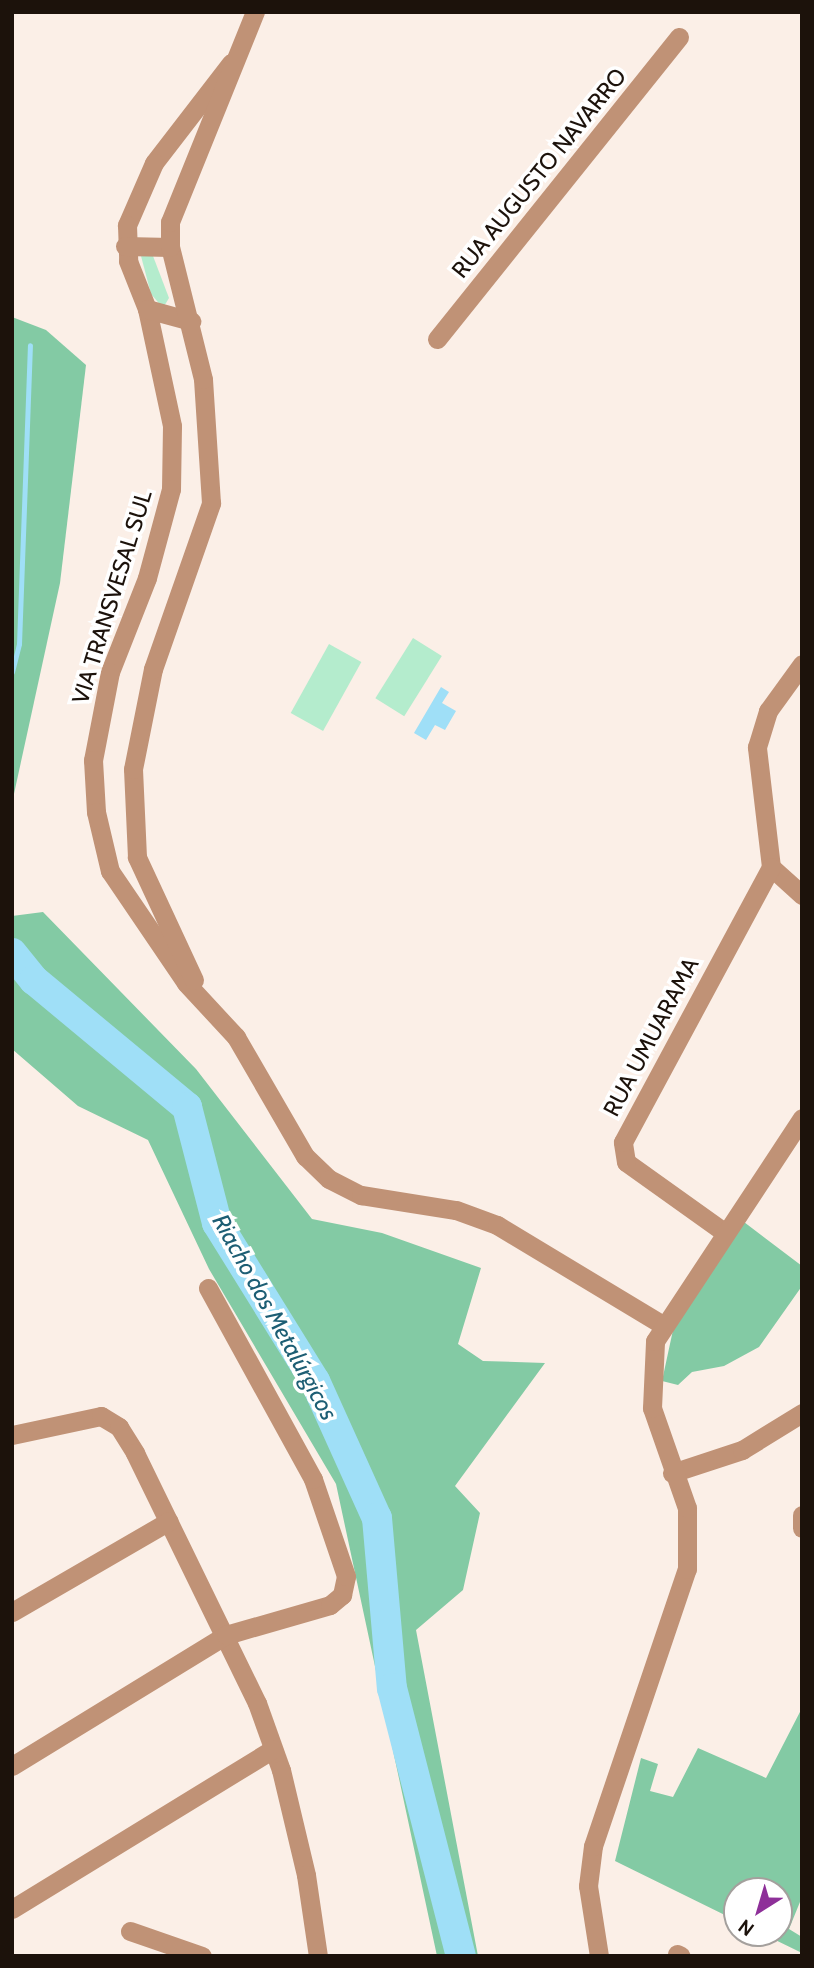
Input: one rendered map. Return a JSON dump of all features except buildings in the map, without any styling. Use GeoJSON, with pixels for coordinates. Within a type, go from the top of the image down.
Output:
{"type":"FeatureCollection","features":[{"type":"Feature","properties":{"kind":"street","name":"VIA TRANSVESAL SUL"},"geometry":{"type":"LineString","coordinates":[[198,995],[138,857],[133,820],[133,769],[146,690],[211,503],[209,428],[191,321],[170,247],[174,203],[231,63],[255,12]]}},
{"type":"Feature","properties":{"kind":"street","name":"RUA AUGUSTO NAVARRO"},"geometry":{"type":"LineString","coordinates":[[437,339],[679,37]]}},
{"type":"Feature","properties":{"kind":"street","name":"VIA TRANSVESAL SUL"},"geometry":{"type":"LineString","coordinates":[[231,63],[139,186],[125,246],[147,309],[172,426],[171,489],[151,567],[108,683],[93,760],[96,812],[110,871],[123,896],[198,995],[236,1037],[304,1156],[329,1179],[361,1195],[456,1210],[496,1224],[661,1324]]}},
{"type":"Feature","properties":{"kind":"street"},"geometry":{"type":"LineString","coordinates":[[125,246],[170,247]]}},
{"type":"Feature","properties":{"kind":"street"},"geometry":{"type":"LineString","coordinates":[[147,309],[191,321]]}},
{"type":"Feature","properties":{"kind":"street"},"geometry":{"type":"LineString","coordinates":[[802,664],[768,710],[757,747],[771,867],[802,895]]}},
{"type":"Feature","properties":{"kind":"street"},"geometry":{"type":"LineString","coordinates":[[96,812],[133,820]]}},
{"type":"Feature","properties":{"kind":"street","name":"RUA UMUARAMA"},"geometry":{"type":"LineString","coordinates":[[724,1232],[625,1162],[623,1142],[771,867]]}},
{"type":"Feature","properties":{"kind":"street"},"geometry":{"type":"LineString","coordinates":[[599,1956],[587,1885],[593,1846],[633,1716],[685,1583],[687,1507],[672,1473],[652,1408],[653,1363],[661,1324],[802,1118]]}},
{"type":"Feature","properties":{"kind":"street"},"geometry":{"type":"LineString","coordinates":[[12,1766],[226,1635],[330,1605],[342,1595],[345,1576],[313,1479],[208,1288]]}},
{"type":"Feature","properties":{"kind":"street"},"geometry":{"type":"LineString","coordinates":[[672,1473],[742,1450],[802,1413]]}},
{"type":"Feature","properties":{"kind":"street"},"geometry":{"type":"LineString","coordinates":[[12,1436],[101,1416],[119,1427],[226,1635],[273,1749],[306,1875],[318,1956]]}},
{"type":"Feature","properties":{"kind":"street"},"geometry":{"type":"LineString","coordinates":[[12,1612],[169,1521]]}},
{"type":"Feature","properties":{"kind":"street"},"geometry":{"type":"LineString","coordinates":[[12,1909],[273,1749]]}},
{"type":"Feature","properties":{"kind":"street"},"geometry":{"type":"LineString","coordinates":[[130,1931],[202,1956]]}},
{"type":"Feature","properties":{"kind":"green space"},"geometry":{"type":"Polygon","coordinates":[[[141,256],[153,256],[169,298],[163,308],[151,294],[141,256]]]}},
{"type":"Feature","properties":{"kind":"green space"},"geometry":{"type":"Polygon","coordinates":[[[12,317],[46,330],[86,365],[60,583],[12,803],[12,317]]]}},
{"type":"Feature","properties":{"kind":"green space"},"geometry":{"type":"Polygon","coordinates":[[[413,638],[442,656],[404,716],[375,698],[413,638]]]}},
{"type":"Feature","properties":{"kind":"green space"},"geometry":{"type":"Polygon","coordinates":[[[329,644],[361,662],[323,731],[291,713],[329,644]]]}},
{"type":"Feature","properties":{"kind":"green space"},"geometry":{"type":"Polygon","coordinates":[[[43,912],[196,1069],[312,1219],[382,1233],[481,1268],[458,1344],[483,1361],[545,1363],[455,1486],[480,1513],[463,1590],[416,1630],[478,1956],[437,1956],[336,1484],[209,1269],[148,1140],[78,1106],[12,1049],[12,916],[43,912]]]}},
{"type":"Feature","properties":{"kind":"green space"},"geometry":{"type":"Polygon","coordinates":[[[744,1222],[802,1266],[802,1286],[759,1347],[724,1366],[692,1372],[678,1385],[662,1381],[673,1330],[744,1222]]]}},
{"type":"Feature","properties":{"kind":"green space"},"geometry":{"type":"Polygon","coordinates":[[[802,1708],[802,1897],[793,1919],[793,1877],[723,1877],[723,1914],[615,1861],[641,1758],[658,1764],[650,1791],[673,1797],[698,1748],[766,1778],[802,1708]]]}},
{"type":"Feature","properties":{"kind":"green space"},"geometry":{"type":"Polygon","coordinates":[[[793,1931],[802,1937],[802,1953],[790,1947],[793,1947],[793,1931]]]}},
{"type":"Feature","properties":{"kind":"water"},"geometry":{"type":"Polygon","coordinates":[[[441,687],[449,692],[442,703],[456,711],[445,730],[435,725],[426,740],[414,733],[441,687]]]}},
{"type":"Feature","properties":{"kind":"waterway"},"geometry":{"type":"LineString","coordinates":[[12,672],[19,644],[30,345]]}},
{"type":"Feature","properties":{"kind":"waterway","name":"Riacho dos Metalúrgicos"},"geometry":{"type":"LineString","coordinates":[[12,953],[34,980],[187,1107],[217,1223],[315,1381],[377,1518],[392,1688],[461,1956]]}}]}
